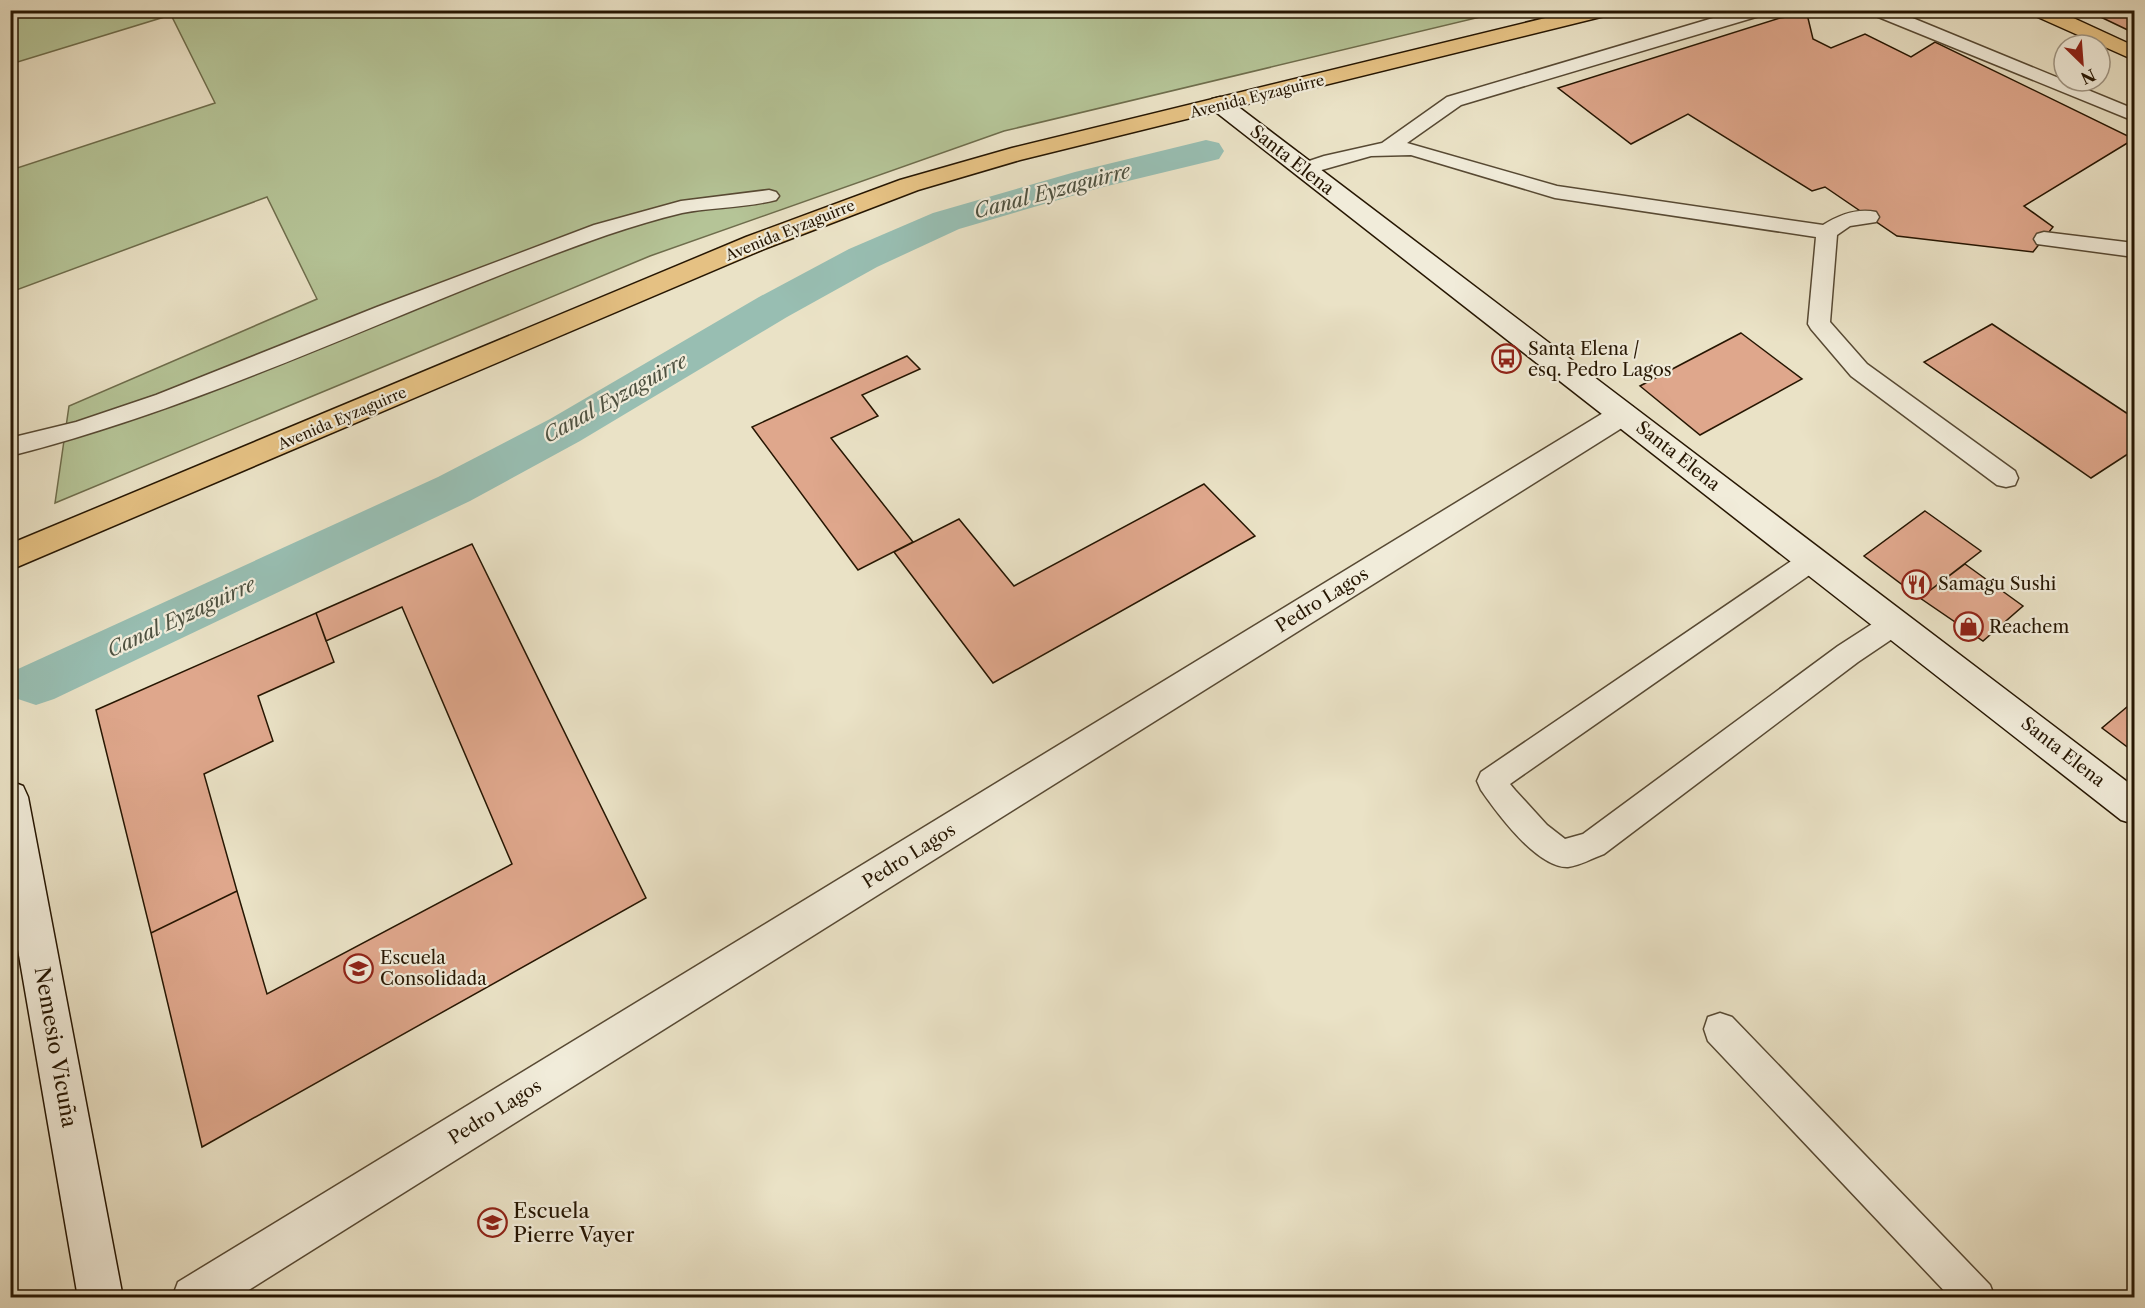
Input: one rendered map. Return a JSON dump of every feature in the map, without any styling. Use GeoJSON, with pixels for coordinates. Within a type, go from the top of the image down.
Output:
{"type":"FeatureCollection","features":[{"type":"Feature","properties":{"kind":"main road","name":"Avenida Eyzaguirre"},"geometry":{"type":"LineString","coordinates":[[10,558],[755,243],[864,200],[1012,155],[1606,10]]}},
{"type":"Feature","properties":{"kind":"main road"},"geometry":{"type":"LineString","coordinates":[[2038,10],[2134,54]]}},
{"type":"Feature","properties":{"kind":"street","name":"Santa Elena"},"geometry":{"type":"LineString","coordinates":[[1220,105],[2134,808]]}},
{"type":"Feature","properties":{"kind":"street","name":"Pedro Lagos"},"geometry":{"type":"LineString","coordinates":[[194,1298],[1623,414]]}},
{"type":"Feature","properties":{"kind":"street","name":"Nemesio Vicuña"},"geometry":{"type":"LineString","coordinates":[[10,797],[101,1298]]}},
{"type":"Feature","properties":{"kind":"lane"},"geometry":{"type":"LineString","coordinates":[[1390,146],[1454,101],[1760,10]]}},
{"type":"Feature","properties":{"kind":"lane"},"geometry":{"type":"LineString","coordinates":[[1876,10],[2134,115]]}},
{"type":"Feature","properties":{"kind":"lane"},"geometry":{"type":"LineString","coordinates":[[1304,169],[1350,154],[1390,146],[1413,148],[1555,192],[1827,232],[1845,220],[1869,217]]}},
{"type":"Feature","properties":{"kind":"lane"},"geometry":{"type":"LineString","coordinates":[[10,447],[79,430],[154,405],[386,312],[611,227],[681,207],[769,196]]}},
{"type":"Feature","properties":{"kind":"lane"},"geometry":{"type":"LineString","coordinates":[[1827,232],[1819,324],[1859,370],[2006,478]]}},
{"type":"Feature","properties":{"kind":"lane"},"geometry":{"type":"LineString","coordinates":[[2044,239],[2134,250]]}},
{"type":"Feature","properties":{"kind":"lane"},"geometry":{"type":"LineString","coordinates":[[1812,560],[1491,781],[1499,795],[1553,849],[1566,853],[1593,844],[1848,654],[1895,623]]}},
{"type":"Feature","properties":{"kind":"lane"},"geometry":{"type":"LineString","coordinates":[[1720,1029],[1977,1298]]}},
{"type":"Feature","properties":{"kind":"green space"},"geometry":{"type":"Polygon","coordinates":[[[1492,10],[1497,13],[1004,131],[650,256],[55,503],[69,406],[317,299],[267,197],[11,292],[11,170],[215,103],[171,15],[11,64],[11,11],[1492,10]]]}},
{"type":"Feature","properties":{"kind":"building"},"geometry":{"type":"Polygon","coordinates":[[[2086,10],[2134,12],[2134,33],[2086,10]]]}},
{"type":"Feature","properties":{"kind":"building"},"geometry":{"type":"Polygon","coordinates":[[[1807,14],[1813,39],[1831,48],[1865,34],[1911,57],[1935,42],[2134,139],[2024,206],[2053,227],[2033,252],[1897,236],[1825,187],[1812,191],[1688,114],[1631,144],[1558,88],[1780,18],[1807,14]]]}},
{"type":"Feature","properties":{"kind":"building"},"geometry":{"type":"Polygon","coordinates":[[[1992,324],[2134,418],[2134,450],[2091,478],[1924,362],[1992,324]]]}},
{"type":"Feature","properties":{"kind":"building"},"geometry":{"type":"Polygon","coordinates":[[[1741,333],[1802,379],[1700,435],[1640,386],[1741,333]]]}},
{"type":"Feature","properties":{"kind":"building"},"geometry":{"type":"Polygon","coordinates":[[[907,356],[920,369],[862,395],[878,416],[831,438],[913,542],[858,570],[752,427],[907,356]]]}},
{"type":"Feature","properties":{"kind":"building"},"geometry":{"type":"Polygon","coordinates":[[[1204,484],[1255,536],[993,683],[894,552],[959,519],[1014,586],[1204,484]]]}},
{"type":"Feature","properties":{"kind":"building"},"geometry":{"type":"Polygon","coordinates":[[[1925,511],[1981,551],[1920,598],[1864,556],[1925,511]]]}},
{"type":"Feature","properties":{"kind":"building"},"geometry":{"type":"Polygon","coordinates":[[[472,544],[646,898],[202,1147],[151,933],[237,891],[267,994],[512,864],[402,607],[326,641],[316,613],[472,544]]]}},
{"type":"Feature","properties":{"kind":"building"},"geometry":{"type":"Polygon","coordinates":[[[1965,564],[2023,606],[1983,641],[1920,598],[1965,564]]]}},
{"type":"Feature","properties":{"kind":"building"},"geometry":{"type":"Polygon","coordinates":[[[316,613],[334,662],[258,696],[273,741],[204,774],[237,891],[151,933],[96,710],[316,613]]]}},
{"type":"Feature","properties":{"kind":"building"},"geometry":{"type":"Polygon","coordinates":[[[2134,701],[2134,752],[2102,728],[2134,701]]]}},
{"type":"Feature","properties":{"kind":"waterway","name":"Canal Eyzaguirre"},"geometry":{"type":"LineString","coordinates":[[36,684],[454,489],[565,430],[773,307],[863,258],[946,221],[1088,180],[1206,151]]}},
{"type":"Feature","properties":{"kind":"place","name":"Santa Elena / esq. Pedro Lagos"},"geometry":{"type":"Point","coordinates":[1507,359]}},
{"type":"Feature","properties":{"kind":"place","name":"Samagu Sushi"},"geometry":{"type":"Point","coordinates":[1917,584]}},
{"type":"Feature","properties":{"kind":"place","name":"Reachem"},"geometry":{"type":"Point","coordinates":[1968,627]}},
{"type":"Feature","properties":{"kind":"place","name":"Escuela Consolidada"},"geometry":{"type":"Point","coordinates":[359,968]}},
{"type":"Feature","properties":{"kind":"place","name":"Escuela Pierre Vayer"},"geometry":{"type":"Point","coordinates":[492,1222]}}]}
